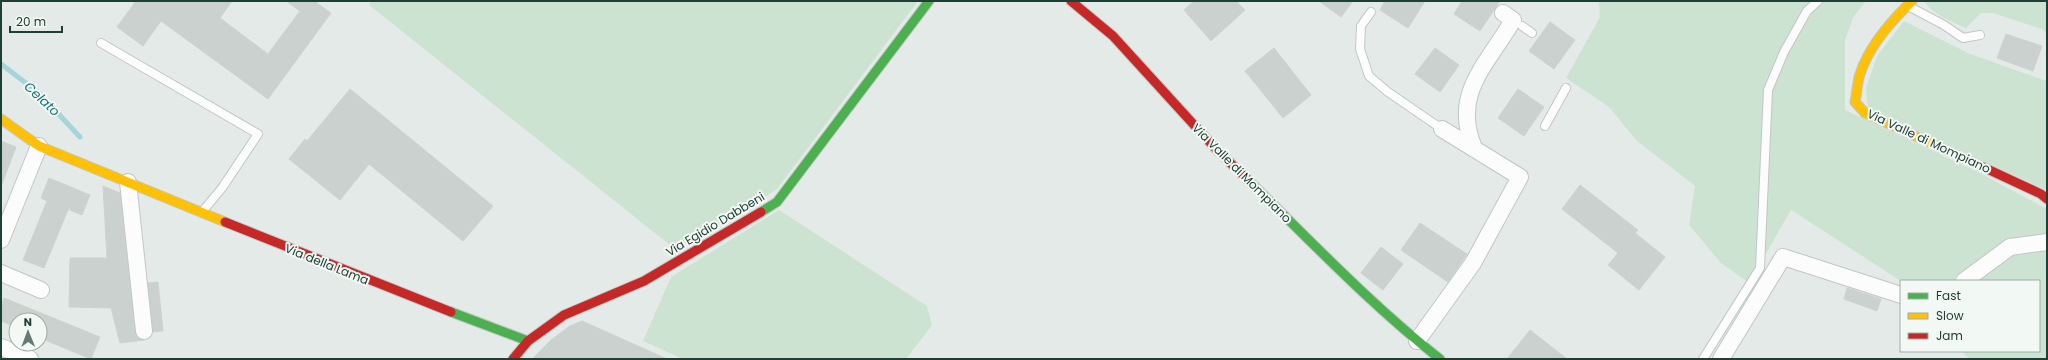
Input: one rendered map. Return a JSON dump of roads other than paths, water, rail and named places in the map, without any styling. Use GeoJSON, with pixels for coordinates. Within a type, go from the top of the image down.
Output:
{"type":"FeatureCollection","features":[{"type":"Feature","properties":{"kind":"street","name":"Via Egidio Dabbeni"},"geometry":{"type":"LineString","coordinates":[[513,359],[528,341],[564,315],[644,280],[777,202],[929,1]]}},
{"type":"Feature","properties":{"kind":"street","name":"Via Valle di Mompiano"},"geometry":{"type":"LineString","coordinates":[[1071,1],[1113,36],[1216,149],[1346,276],[1417,341],[1440,359]]}},
{"type":"Feature","properties":{"kind":"street","name":"Via Valle di Mompiano"},"geometry":{"type":"LineString","coordinates":[[1909,3],[1887,28],[1860,73],[1855,102],[1865,114],[1997,173],[2047,199]]}},
{"type":"Feature","properties":{"kind":"street"},"geometry":{"type":"LineString","coordinates":[[1474,148],[1465,111],[1479,72],[1514,20]]}},
{"type":"Feature","properties":{"kind":"street","name":"Via della Lama"},"geometry":{"type":"LineString","coordinates":[[1,119],[39,146],[401,294],[528,341]]}},
{"type":"Feature","properties":{"kind":"street"},"geometry":{"type":"LineString","coordinates":[[1417,341],[1473,263],[1520,177],[1497,165],[1474,148],[1442,129]]}},
{"type":"Feature","properties":{"kind":"street"},"geometry":{"type":"LineString","coordinates":[[1,240],[39,146]]}},
{"type":"Feature","properties":{"kind":"street"},"geometry":{"type":"LineString","coordinates":[[128,182],[144,331]]}},
{"type":"Feature","properties":{"kind":"street"},"geometry":{"type":"LineString","coordinates":[[1965,280],[2010,247],[2047,242]]}},
{"type":"Feature","properties":{"kind":"street"},"geometry":{"type":"LineString","coordinates":[[1720,359],[1783,257],[1900,295]]}},
{"type":"Feature","properties":{"kind":"street"},"geometry":{"type":"LineString","coordinates":[[1,273],[41,290]]}},
{"type":"Feature","properties":{"kind":"street"},"geometry":{"type":"LineString","coordinates":[[1,347],[30,359]]}},
{"type":"Feature","properties":{"kind":"lane"},"geometry":{"type":"LineString","coordinates":[[1703,359],[1760,268],[1768,90],[1784,52],[1799,24],[1807,11],[1818,1]]}},
{"type":"Feature","properties":{"kind":"lane"},"geometry":{"type":"LineString","coordinates":[[1909,3],[1963,38],[1980,35]]}},
{"type":"Feature","properties":{"kind":"lane"},"geometry":{"type":"LineString","coordinates":[[1371,12],[1361,26],[1360,48],[1368,76],[1388,92],[1442,129]]}},
{"type":"Feature","properties":{"kind":"lane"},"geometry":{"type":"LineString","coordinates":[[101,43],[258,134],[222,188],[201,212]]}},
{"type":"Feature","properties":{"kind":"lane"},"geometry":{"type":"LineString","coordinates":[[1545,126],[1566,88]]}},
{"type":"Feature","properties":{"kind":"waterway","name":"Celato"},"geometry":{"type":"LineString","coordinates":[[1,64],[39,93],[80,137]]}}]}
